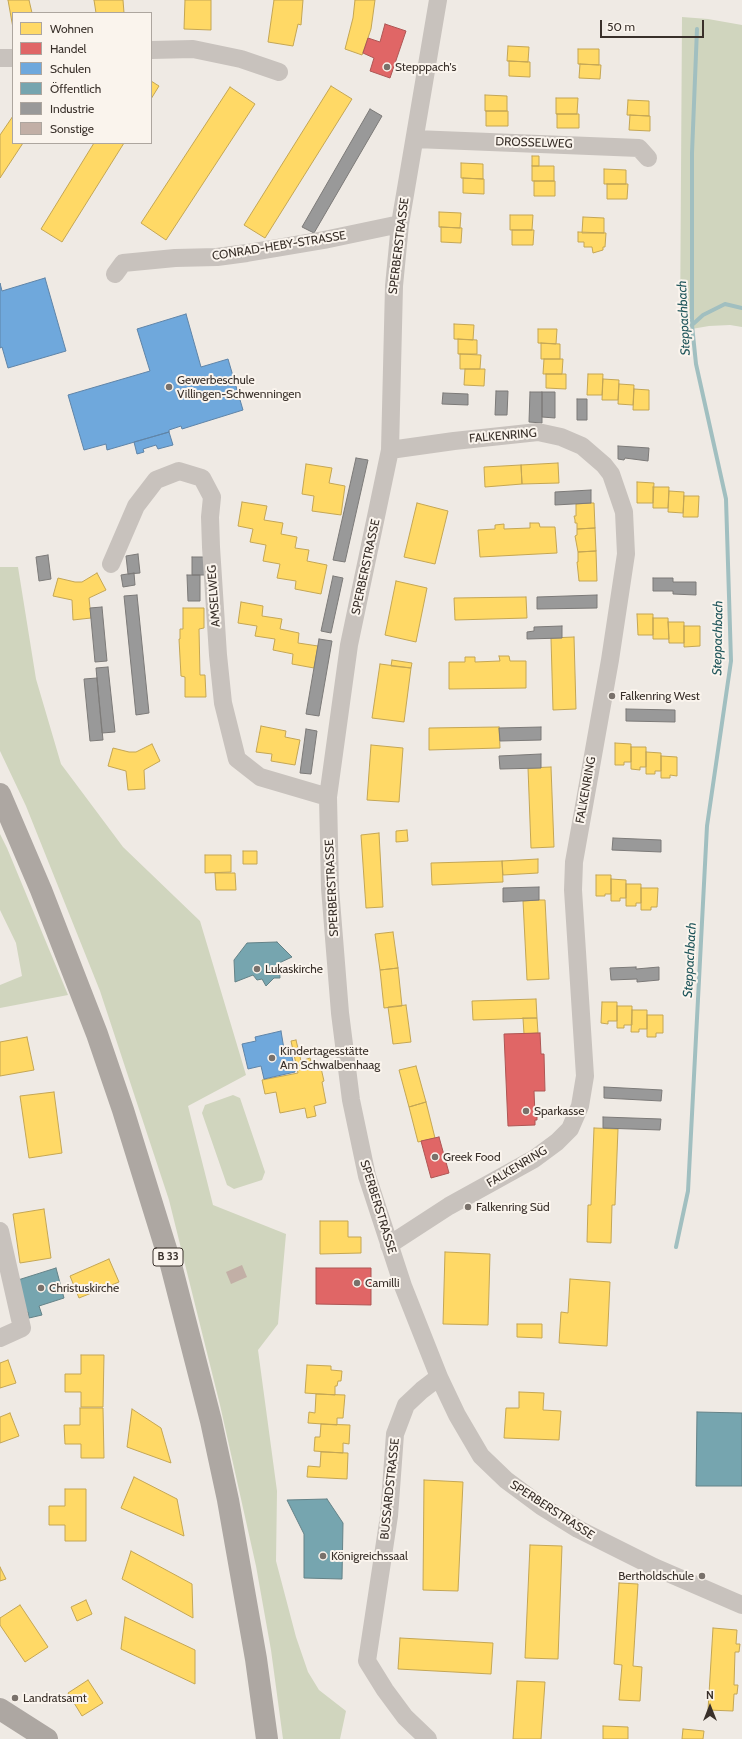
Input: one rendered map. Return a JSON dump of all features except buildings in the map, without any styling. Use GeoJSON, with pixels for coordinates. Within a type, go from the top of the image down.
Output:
{"type":"FeatureCollection","features":[{"type":"Feature","properties":{"kind":"main road","name":"B 33"},"geometry":{"type":"LineString","coordinates":[[0,794],[41,890],[97,1034],[126,1118],[171,1265],[211,1421],[228,1500],[256,1659],[267,1739]]}},
{"type":"Feature","properties":{"kind":"main road"},"geometry":{"type":"LineString","coordinates":[[0,1709],[47,1739]]}},
{"type":"Feature","properties":{"kind":"street","name":"SPERBERSTRASSE"},"geometry":{"type":"LineString","coordinates":[[438,0],[400,224],[393,291],[390,450],[349,645],[328,797],[330,888],[340,1013],[350,1092],[367,1176],[403,1286],[439,1377],[458,1415],[482,1456],[506,1480],[541,1506],[578,1529],[654,1567],[742,1606]]}},
{"type":"Feature","properties":{"kind":"street"},"geometry":{"type":"LineString","coordinates":[[152,50],[193,49],[241,59],[279,72]]}},
{"type":"Feature","properties":{"kind":"street"},"geometry":{"type":"LineString","coordinates":[[0,58],[12,58]]}},
{"type":"Feature","properties":{"kind":"street","name":"DROSSELWEG"},"geometry":{"type":"LineString","coordinates":[[415,139],[639,148],[648,158]]}},
{"type":"Feature","properties":{"kind":"street","name":"CONRAD-HEBY-STRASSE"},"geometry":{"type":"LineString","coordinates":[[114,274],[123,264],[175,258],[217,258],[324,240],[400,224]]}},
{"type":"Feature","properties":{"kind":"street","name":"FALKENRING"},"geometry":{"type":"LineString","coordinates":[[389,1244],[449,1206],[534,1159],[557,1142],[570,1128],[580,1106],[585,1076],[573,890],[574,862],[613,645],[626,554],[624,512],[611,474],[604,465],[582,446],[561,437],[538,432],[454,441],[390,450]]}},
{"type":"Feature","properties":{"kind":"street","name":"AMSELWEG"},"geometry":{"type":"LineString","coordinates":[[111,564],[136,506],[156,480],[179,471],[202,478],[212,497],[210,517],[211,547],[218,655],[223,703],[237,759],[260,777],[328,797]]}},
{"type":"Feature","properties":{"kind":"street"},"geometry":{"type":"LineString","coordinates":[[0,1231],[22,1328],[0,1338]]}},
{"type":"Feature","properties":{"kind":"street","name":"BUSSARDSTRASSE"},"geometry":{"type":"LineString","coordinates":[[428,1739],[405,1717],[385,1690],[367,1661],[389,1516],[395,1434],[406,1405],[439,1377]]}},
{"type":"Feature","properties":{"kind":"green space"},"geometry":{"type":"Polygon","coordinates":[[[682,17],[708,19],[742,25],[742,327],[730,325],[709,326],[680,331],[682,17]]]}},
{"type":"Feature","properties":{"kind":"green space"},"geometry":{"type":"Polygon","coordinates":[[[0,567],[18,567],[36,679],[61,764],[123,847],[200,921],[246,1075],[188,1106],[213,1205],[286,1234],[278,1324],[258,1350],[277,1491],[276,1561],[296,1637],[308,1672],[319,1690],[346,1711],[340,1739],[283,1739],[271,1650],[256,1566],[220,1405],[169,1200],[100,991],[26,806],[0,751],[0,567]]]}},
{"type":"Feature","properties":{"kind":"green space"},"geometry":{"type":"Polygon","coordinates":[[[0,834],[68,995],[0,1008],[0,985],[22,976],[16,943],[0,910],[0,834]]]}},
{"type":"Feature","properties":{"kind":"green space"},"geometry":{"type":"Polygon","coordinates":[[[233,1095],[240,1098],[265,1172],[262,1180],[234,1189],[227,1185],[202,1113],[205,1105],[233,1095]]]}},
{"type":"Feature","properties":{"kind":"waterway","name":"Steppachbach"},"geometry":{"type":"LineString","coordinates":[[676,1247],[688,1191],[707,826],[731,661],[726,499],[696,364],[692,325],[692,153],[697,29]]}},
{"type":"Feature","properties":{"kind":"waterway"},"geometry":{"type":"LineString","coordinates":[[692,325],[703,315],[725,304],[742,308]]}},
{"type":"Feature","properties":{"kind":"place","name":"Stepppach's"},"geometry":{"type":"Point","coordinates":[387,67]}},
{"type":"Feature","properties":{"kind":"place","name":"Gewerbeschule Villingen-Schwenningen"},"geometry":{"type":"Point","coordinates":[169,387]}},
{"type":"Feature","properties":{"kind":"place","name":"Falkenring West"},"geometry":{"type":"Point","coordinates":[612,696]}},
{"type":"Feature","properties":{"kind":"place","name":"Lukaskirche"},"geometry":{"type":"Point","coordinates":[257,969]}},
{"type":"Feature","properties":{"kind":"place","name":"Kindertagesstätte Am Schwalbenhaag"},"geometry":{"type":"Point","coordinates":[272,1058]}},
{"type":"Feature","properties":{"kind":"place","name":"Sparkasse"},"geometry":{"type":"Point","coordinates":[526,1111]}},
{"type":"Feature","properties":{"kind":"place","name":"Greek Food"},"geometry":{"type":"Point","coordinates":[435,1157]}},
{"type":"Feature","properties":{"kind":"place","name":"Falkenring Süd"},"geometry":{"type":"Point","coordinates":[468,1207]}},
{"type":"Feature","properties":{"kind":"place","name":"Camilli"},"geometry":{"type":"Point","coordinates":[357,1283]}},
{"type":"Feature","properties":{"kind":"place","name":"Christuskirche"},"geometry":{"type":"Point","coordinates":[41,1288]}},
{"type":"Feature","properties":{"kind":"place","name":"Königreichssaal"},"geometry":{"type":"Point","coordinates":[323,1556]}},
{"type":"Feature","properties":{"kind":"place","name":"Bertholdschule"},"geometry":{"type":"Point","coordinates":[702,1576]}},
{"type":"Feature","properties":{"kind":"place","name":"Landratsamt"},"geometry":{"type":"Point","coordinates":[15,1698]}}]}
